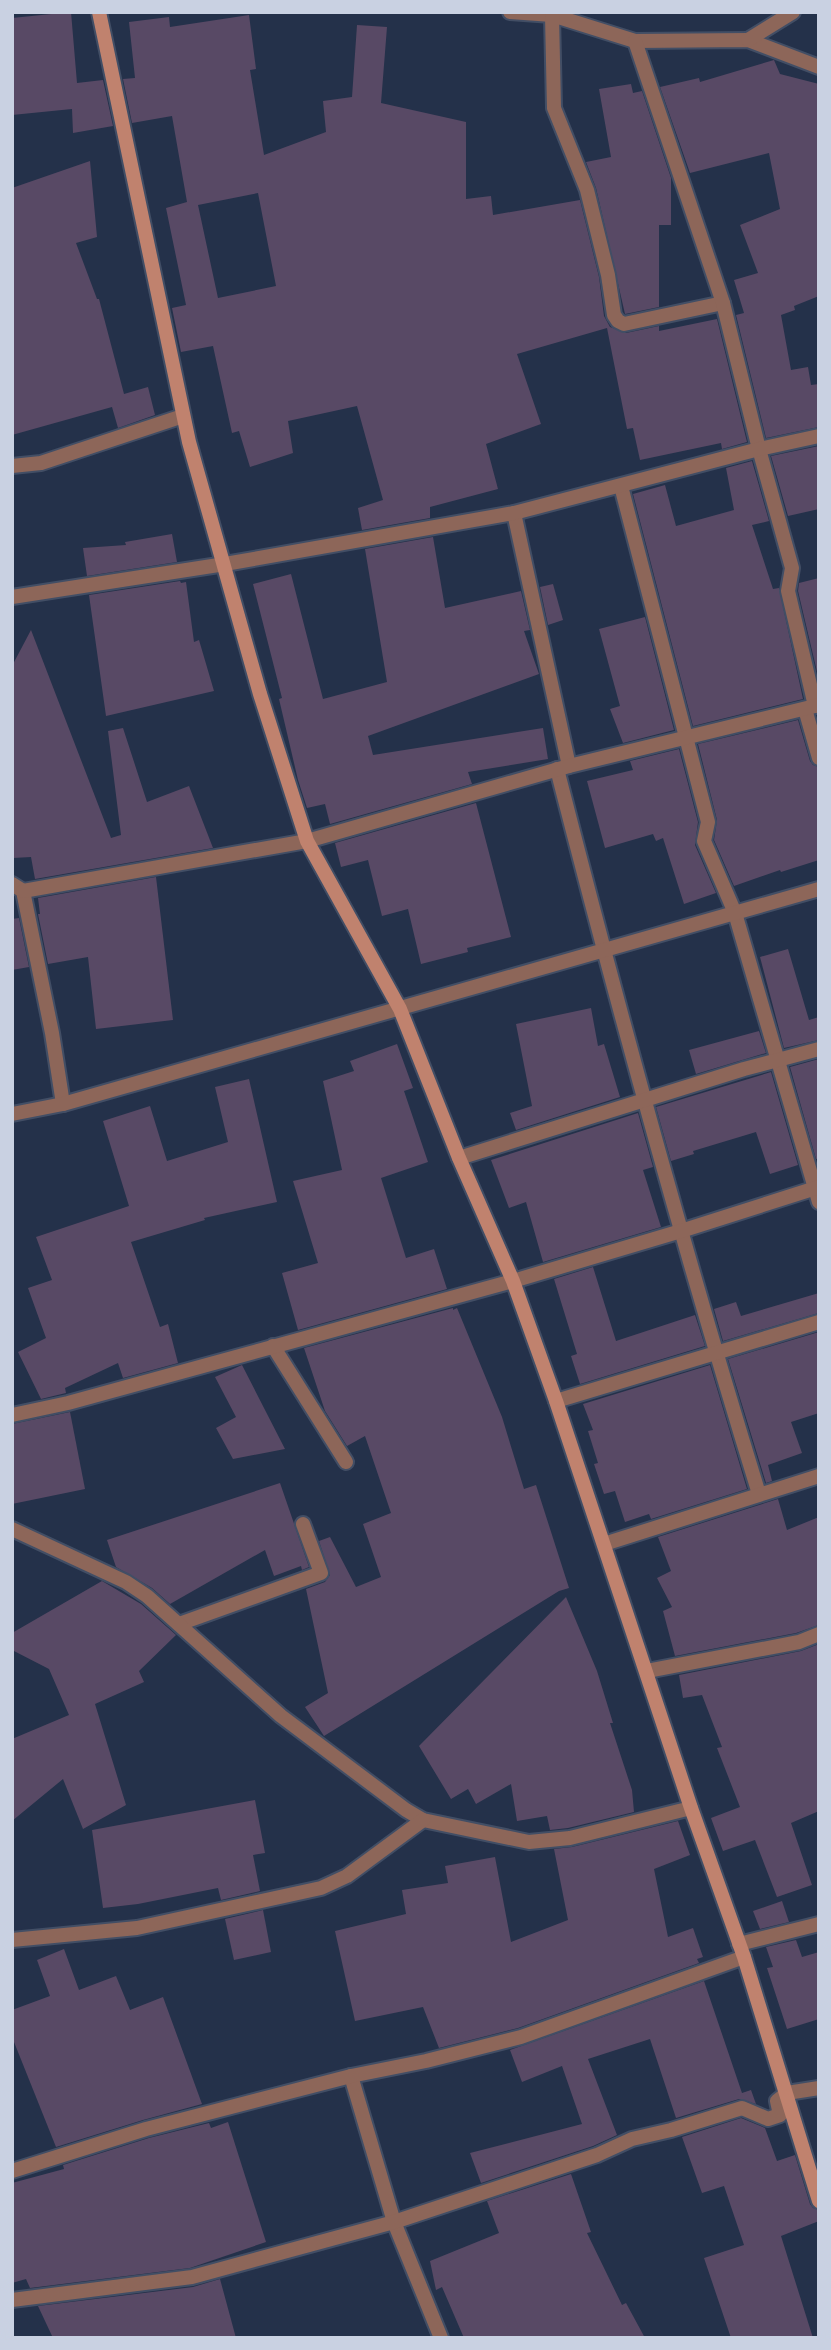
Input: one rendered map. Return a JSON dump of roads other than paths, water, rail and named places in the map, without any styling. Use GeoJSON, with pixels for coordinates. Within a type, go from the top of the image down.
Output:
{"type":"FeatureCollection","features":[{"type":"Feature","properties":{"kind":"street"},"geometry":{"type":"LineString","coordinates":[[99,12],[189,442],[260,694],[307,841],[400,1009],[459,1158],[513,1281],[741,1950],[819,2201]]}},
{"type":"Feature","properties":{"kind":"street"},"geometry":{"type":"LineString","coordinates":[[510,12],[552,15],[635,41],[748,40],[819,67]]}},
{"type":"Feature","properties":{"kind":"street"},"geometry":{"type":"LineString","coordinates":[[748,40],[793,12]]}},
{"type":"Feature","properties":{"kind":"street"},"geometry":{"type":"LineString","coordinates":[[552,15],[554,108],[587,190],[608,275],[614,315],[624,324],[723,303]]}},
{"type":"Feature","properties":{"kind":"street"},"geometry":{"type":"LineString","coordinates":[[635,41],[723,303],[792,568],[788,591],[813,706],[819,758]]}},
{"type":"Feature","properties":{"kind":"street"},"geometry":{"type":"LineString","coordinates":[[12,466],[41,463],[183,415]]}},
{"type":"Feature","properties":{"kind":"street"},"geometry":{"type":"LineString","coordinates":[[12,597],[225,564],[514,513],[819,436]]}},
{"type":"Feature","properties":{"kind":"street"},"geometry":{"type":"LineString","coordinates":[[12,1415],[68,1403],[513,1281],[817,1192],[735,913],[704,841],[708,822],[621,486]]}},
{"type":"Feature","properties":{"kind":"street"},"geometry":{"type":"LineString","coordinates":[[514,513],[563,767],[603,950],[715,1352],[760,1494]]}},
{"type":"Feature","properties":{"kind":"street"},"geometry":{"type":"LineString","coordinates":[[63,1104],[52,1033],[18,887],[307,841],[563,767],[813,706]]}},
{"type":"Feature","properties":{"kind":"street"},"geometry":{"type":"LineString","coordinates":[[12,1114],[63,1104],[819,889]]}},
{"type":"Feature","properties":{"kind":"street"},"geometry":{"type":"LineString","coordinates":[[459,1158],[643,1100],[819,1049]]}},
{"type":"Feature","properties":{"kind":"street"},"geometry":{"type":"LineString","coordinates":[[556,1401],[819,1322]]}},
{"type":"Feature","properties":{"kind":"street"},"geometry":{"type":"LineString","coordinates":[[273,1346],[346,1462]]}},
{"type":"Feature","properties":{"kind":"street"},"geometry":{"type":"LineString","coordinates":[[604,1544],[819,1476]]}},
{"type":"Feature","properties":{"kind":"street"},"geometry":{"type":"LineString","coordinates":[[179,1624],[321,1573],[303,1524]]}},
{"type":"Feature","properties":{"kind":"street"},"geometry":{"type":"LineString","coordinates":[[12,1529],[126,1582],[148,1596],[281,1716],[406,1810],[424,1820],[529,1842],[570,1838],[691,1808]]}},
{"type":"Feature","properties":{"kind":"street"},"geometry":{"type":"LineString","coordinates":[[647,1671],[799,1642],[819,1634]]}},
{"type":"Feature","properties":{"kind":"street"},"geometry":{"type":"LineString","coordinates":[[12,1940],[137,1928],[321,1888],[347,1876],[424,1820]]}},
{"type":"Feature","properties":{"kind":"street"},"geometry":{"type":"LineString","coordinates":[[12,2171],[146,2129],[351,2076],[426,2061],[521,2037],[741,1950],[819,1924]]}},
{"type":"Feature","properties":{"kind":"street"},"geometry":{"type":"LineString","coordinates":[[351,2076],[394,2222],[441,2338]]}},
{"type":"Feature","properties":{"kind":"street"},"geometry":{"type":"LineString","coordinates":[[12,2300],[192,2277],[394,2222],[597,2155],[632,2139],[742,2108],[768,2119],[780,2115],[777,2101],[787,2093],[819,2088]]}}]}
